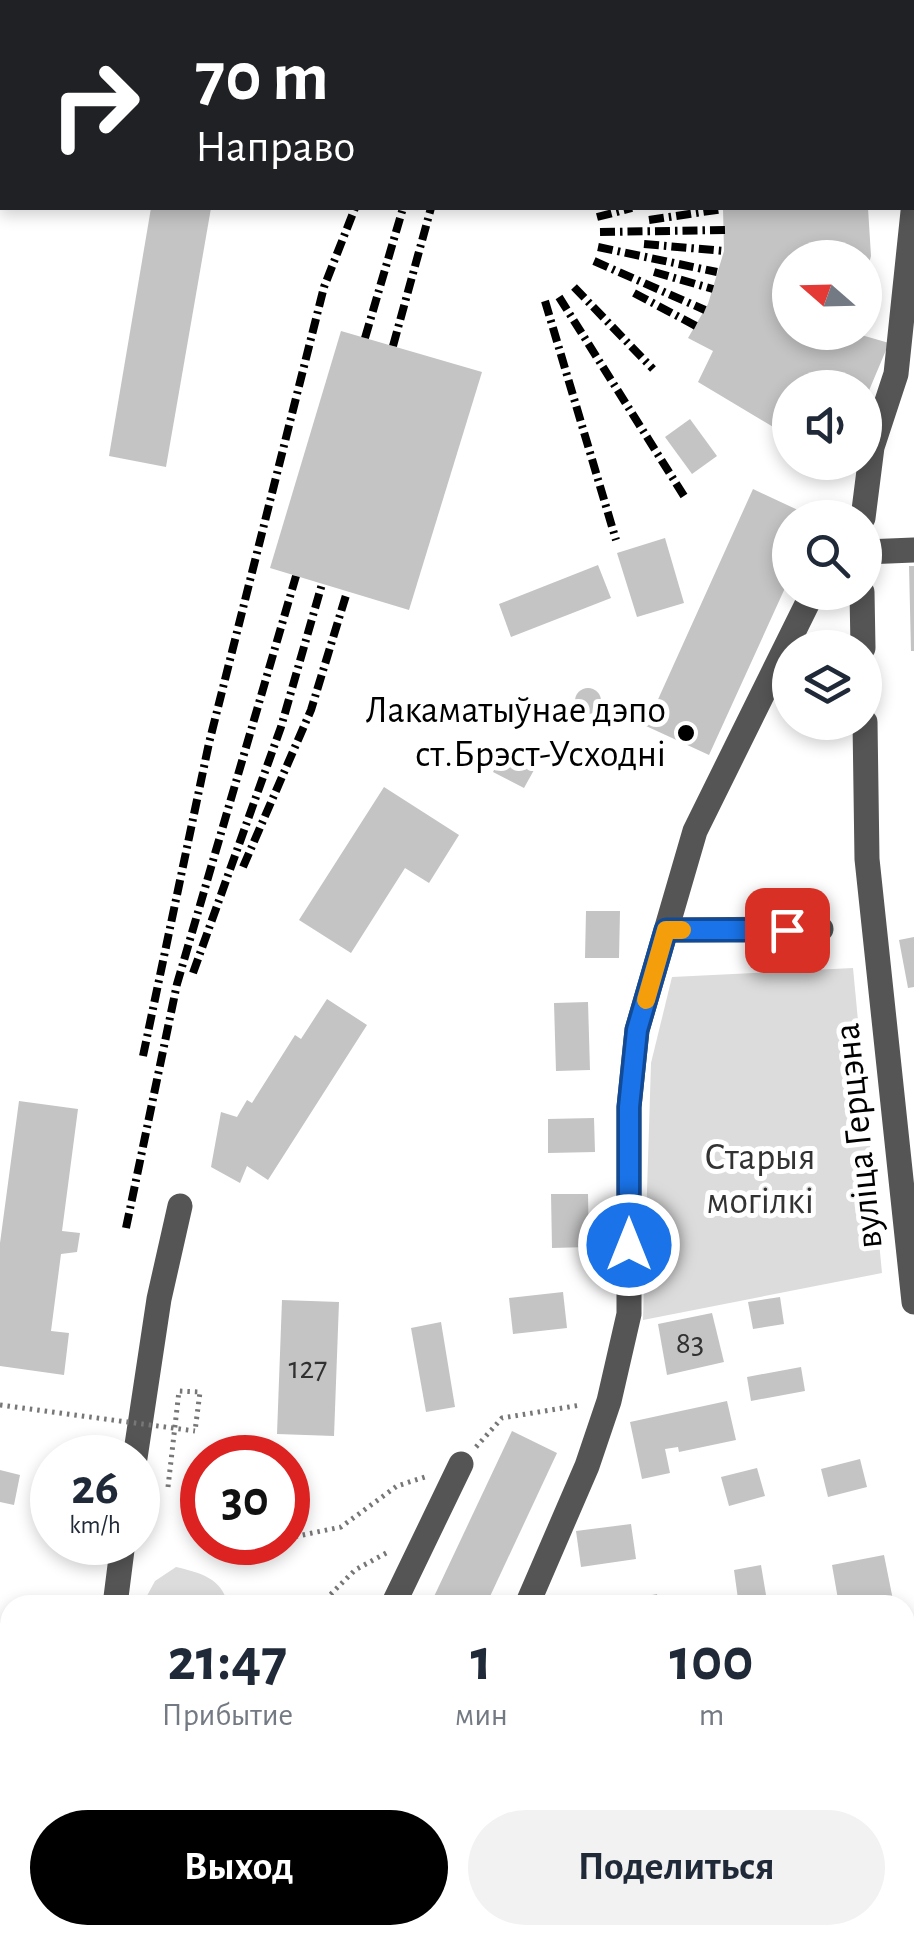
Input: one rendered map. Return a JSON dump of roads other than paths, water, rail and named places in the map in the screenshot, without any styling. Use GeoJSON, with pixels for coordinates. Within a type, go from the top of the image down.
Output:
{"type":"FeatureCollection","features":[{"type":"Feature","properties":{"kind":"street"},"geometry":{"type":"LineString","coordinates":[[882,417],[896,374],[913,210]]}},
{"type":"Feature","properties":{"kind":"street"},"geometry":{"type":"LineString","coordinates":[[882,551],[914,550]]}},
{"type":"Feature","properties":{"kind":"street"},"geometry":{"type":"LineString","coordinates":[[531,1595],[609,1401],[629,1314],[629,1107],[637,1030],[695,831],[804,610]]}},
{"type":"Feature","properties":{"kind":"street","name":"вуліца Герцэна"},"geometry":{"type":"LineString","coordinates":[[864,740],[867,859],[914,1302]]}},
{"type":"Feature","properties":{"kind":"street"},"geometry":{"type":"LineString","coordinates":[[666,930],[821,929]]}},
{"type":"Feature","properties":{"kind":"street"},"geometry":{"type":"LineString","coordinates":[[138,1435],[159,1299],[180,1206]]}},
{"type":"Feature","properties":{"kind":"street"},"geometry":{"type":"LineString","coordinates":[[398,1595],[461,1464]]}},
{"type":"Feature","properties":{"kind":"street"},"geometry":{"type":"LineString","coordinates":[[116,1595],[120,1565]]}},
{"type":"Feature","properties":{"kind":"railway"},"geometry":{"type":"LineString","coordinates":[[143,1056],[209,743],[324,287],[354,210]]}},
{"type":"Feature","properties":{"kind":"railway"},"geometry":{"type":"LineString","coordinates":[[365,338],[402,210]]}},
{"type":"Feature","properties":{"kind":"railway"},"geometry":{"type":"LineString","coordinates":[[393,346],[430,210]]}},
{"type":"Feature","properties":{"kind":"railway"},"geometry":{"type":"LineString","coordinates":[[597,217],[624,210]]}},
{"type":"Feature","properties":{"kind":"railway"},"geometry":{"type":"LineString","coordinates":[[649,220],[716,210]]}},
{"type":"Feature","properties":{"kind":"railway"},"geometry":{"type":"LineString","coordinates":[[600,232],[726,230]]}},
{"type":"Feature","properties":{"kind":"railway"},"geometry":{"type":"LineString","coordinates":[[644,244],[724,251]]}},
{"type":"Feature","properties":{"kind":"railway"},"geometry":{"type":"LineString","coordinates":[[598,247],[717,272]]}},
{"type":"Feature","properties":{"kind":"railway"},"geometry":{"type":"LineString","coordinates":[[594,261],[705,310]]}},
{"type":"Feature","properties":{"kind":"railway"},"geometry":{"type":"LineString","coordinates":[[654,272],[713,289]]}},
{"type":"Feature","properties":{"kind":"railway"},"geometry":{"type":"LineString","coordinates":[[574,287],[653,369]]}},
{"type":"Feature","properties":{"kind":"railway"},"geometry":{"type":"LineString","coordinates":[[634,293],[696,326]]}},
{"type":"Feature","properties":{"kind":"railway"},"geometry":{"type":"LineString","coordinates":[[559,297],[684,496]]}},
{"type":"Feature","properties":{"kind":"railway"},"geometry":{"type":"LineString","coordinates":[[545,301],[616,540]]}},
{"type":"Feature","properties":{"kind":"railway"},"geometry":{"type":"LineString","coordinates":[[126,1228],[177,984],[296,576]]}},
{"type":"Feature","properties":{"kind":"railway"},"geometry":{"type":"LineString","coordinates":[[193,973],[281,727],[322,584]]}},
{"type":"Feature","properties":{"kind":"railway"},"geometry":{"type":"LineString","coordinates":[[243,867],[311,710],[347,592]]}},
{"type":"Feature","properties":{"kind":"place","name":"Лакаматыўнае дэпо ст.Брэст-Усходні"},"geometry":{"type":"Point","coordinates":[686,733]}},
{"type":"Feature","properties":{"kind":"park label","name":"Старыя могілкі"},"geometry":{"type":"Point","coordinates":[760,1180]}}]}
